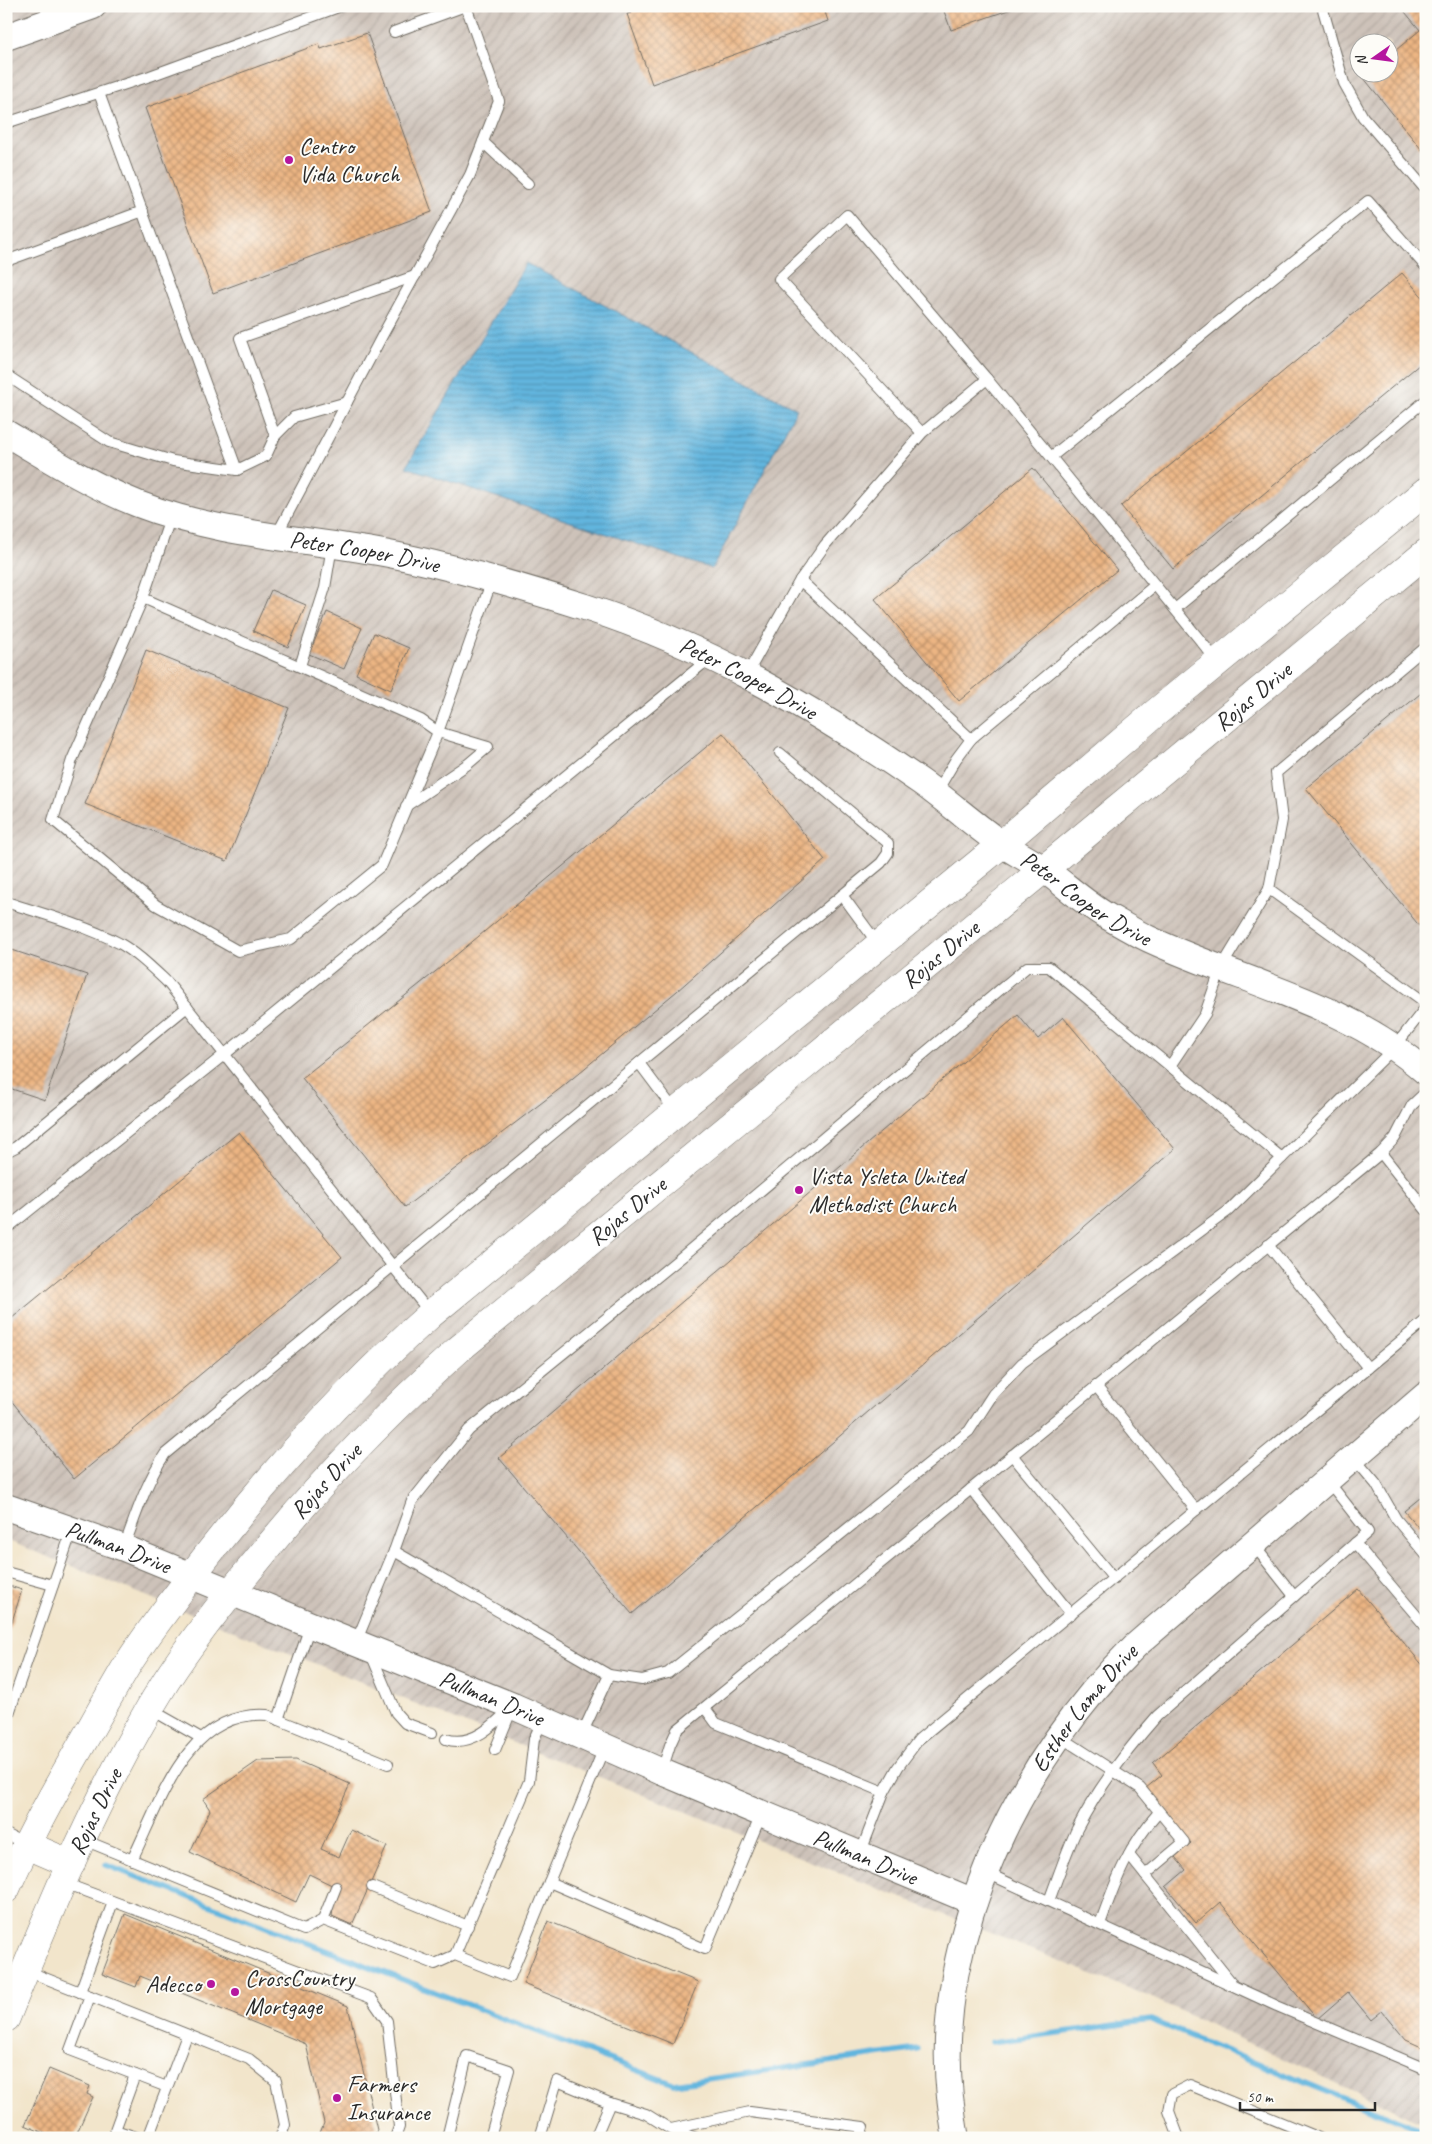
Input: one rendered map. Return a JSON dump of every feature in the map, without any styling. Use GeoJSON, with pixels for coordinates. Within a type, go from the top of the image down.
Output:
{"type":"FeatureCollection","features":[{"type":"Feature","properties":{"kind":"main road","name":"Rojas Drive"},"geometry":{"type":"LineString","coordinates":[[6,1889],[16,1839],[60,1782],[127,1666],[192,1575],[218,1541],[298,1447],[395,1346],[431,1314],[1002,844],[1426,490]]}},
{"type":"Feature","properties":{"kind":"main road","name":"Rojas Drive"},"geometry":{"type":"LineString","coordinates":[[6,2018],[92,1815],[150,1709],[200,1630],[290,1519],[350,1452],[466,1343],[1426,553]]}},
{"type":"Feature","properties":{"kind":"main road"},"geometry":{"type":"LineString","coordinates":[[16,1839],[72,1862]]}},
{"type":"Feature","properties":{"kind":"street"},"geometry":{"type":"LineString","coordinates":[[6,37],[78,9]]}},
{"type":"Feature","properties":{"kind":"street","name":"Peter Cooper Drive"},"geometry":{"type":"LineString","coordinates":[[6,433],[56,463],[139,505],[211,527],[396,555],[492,579],[590,608],[662,635],[747,674],[831,722],[935,793],[1002,844],[1044,869],[1116,921],[1148,938],[1334,1013],[1393,1049],[1426,1072]]}},
{"type":"Feature","properties":{"kind":"street","name":"Esther Lama Drive"},"geometry":{"type":"LineString","coordinates":[[956,2138],[947,2068],[950,2008],[959,1960],[974,1902],[986,1872],[1026,1788],[1059,1736],[1110,1670],[1252,1543],[1426,1395]]}},
{"type":"Feature","properties":{"kind":"street","name":"Pullman Drive"},"geometry":{"type":"LineString","coordinates":[[6,1507],[124,1548],[192,1575],[513,1706],[662,1772],[974,1902]]}},
{"type":"Feature","properties":{"kind":"lane"},"geometry":{"type":"LineString","coordinates":[[6,123],[150,76],[341,6]]}},
{"type":"Feature","properties":{"kind":"lane"},"geometry":{"type":"LineString","coordinates":[[276,538],[414,276],[470,175],[499,101],[466,6],[394,32]]}},
{"type":"Feature","properties":{"kind":"lane"},"geometry":{"type":"LineString","coordinates":[[1322,6],[1344,83],[1363,117],[1426,190]]}},
{"type":"Feature","properties":{"kind":"lane"},"geometry":{"type":"LineString","coordinates":[[99,93],[237,470]]}},
{"type":"Feature","properties":{"kind":"lane"},"geometry":{"type":"LineString","coordinates":[[483,142],[528,184]]}},
{"type":"Feature","properties":{"kind":"lane"},"geometry":{"type":"LineString","coordinates":[[1051,457],[1368,200],[1426,266]]}},
{"type":"Feature","properties":{"kind":"lane"},"geometry":{"type":"LineString","coordinates":[[6,261],[143,211]]}},
{"type":"Feature","properties":{"kind":"lane"},"geometry":{"type":"LineString","coordinates":[[922,434],[779,279],[847,215],[987,378],[1218,662]]}},
{"type":"Feature","properties":{"kind":"lane"},"geometry":{"type":"LineString","coordinates":[[276,436],[240,338],[414,276]]}},
{"type":"Feature","properties":{"kind":"lane"},"geometry":{"type":"LineString","coordinates":[[6,375],[109,442],[173,461],[237,470],[266,456],[276,436],[294,417],[347,402]]}},
{"type":"Feature","properties":{"kind":"lane"},"geometry":{"type":"LineString","coordinates":[[747,674],[800,580],[825,545],[922,434],[987,378]]}},
{"type":"Feature","properties":{"kind":"lane"},"geometry":{"type":"LineString","coordinates":[[1175,609],[1426,400]]}},
{"type":"Feature","properties":{"kind":"lane"},"geometry":{"type":"LineString","coordinates":[[172,515],[143,598],[72,760],[53,820],[156,905],[238,951],[291,938],[382,865],[438,732],[492,579]]}},
{"type":"Feature","properties":{"kind":"lane"},"geometry":{"type":"LineString","coordinates":[[300,666],[325,588],[332,545]]}},
{"type":"Feature","properties":{"kind":"lane"},"geometry":{"type":"LineString","coordinates":[[800,580],[971,739]]}},
{"type":"Feature","properties":{"kind":"lane"},"geometry":{"type":"LineString","coordinates":[[935,793],[971,739],[1155,585]]}},
{"type":"Feature","properties":{"kind":"lane"},"geometry":{"type":"LineString","coordinates":[[143,598],[420,720],[438,732],[488,747],[468,764],[406,807]]}},
{"type":"Feature","properties":{"kind":"lane"},"geometry":{"type":"LineString","coordinates":[[1170,1066],[1205,1014],[1221,968],[1269,888],[1282,820],[1276,773],[1426,647]]}},
{"type":"Feature","properties":{"kind":"lane"},"geometry":{"type":"LineString","coordinates":[[6,1229],[225,1054],[710,657]]}},
{"type":"Feature","properties":{"kind":"lane"},"geometry":{"type":"LineString","coordinates":[[124,1548],[155,1468],[165,1454],[881,863],[888,853],[888,843],[780,753]]}},
{"type":"Feature","properties":{"kind":"lane"},"geometry":{"type":"LineString","coordinates":[[394,1551],[609,1675],[642,1680],[668,1673],[969,1431],[993,1394],[1022,1362],[1228,1211],[1393,1049],[1426,1005],[1269,888]]}},
{"type":"Feature","properties":{"kind":"lane"},"geometry":{"type":"LineString","coordinates":[[842,895],[879,945]]}},
{"type":"Feature","properties":{"kind":"lane"},"geometry":{"type":"LineString","coordinates":[[6,902],[71,923],[120,944],[143,959],[167,982],[431,1314]]}},
{"type":"Feature","properties":{"kind":"lane"},"geometry":{"type":"LineString","coordinates":[[432,1734],[405,1723],[396,1713],[362,1645],[412,1501],[468,1430],[684,1255],[1027,967],[1049,967],[1282,1158]]}},
{"type":"Feature","properties":{"kind":"lane"},"geometry":{"type":"LineString","coordinates":[[6,1152],[16,1147],[187,1007]]}},
{"type":"Feature","properties":{"kind":"lane"},"geometry":{"type":"LineString","coordinates":[[639,1063],[676,1112]]}},
{"type":"Feature","properties":{"kind":"lane"},"geometry":{"type":"LineString","coordinates":[[662,1772],[670,1745],[678,1730],[1381,1152],[1394,1138],[1412,1105],[1426,1092]]}},
{"type":"Feature","properties":{"kind":"lane"},"geometry":{"type":"LineString","coordinates":[[1381,1152],[1426,1210]]}},
{"type":"Feature","properties":{"kind":"lane"},"geometry":{"type":"LineString","coordinates":[[1268,1245],[1368,1368]]}},
{"type":"Feature","properties":{"kind":"lane"},"geometry":{"type":"LineString","coordinates":[[860,1854],[884,1792],[898,1767],[919,1739],[1426,1320]]}},
{"type":"Feature","properties":{"kind":"lane"},"geometry":{"type":"LineString","coordinates":[[1096,1386],[1196,1510]]}},
{"type":"Feature","properties":{"kind":"lane"},"geometry":{"type":"LineString","coordinates":[[1012,1455],[1114,1579]]}},
{"type":"Feature","properties":{"kind":"lane"},"geometry":{"type":"LineString","coordinates":[[1353,1457],[1376,1484],[1396,1519],[1426,1555]]}},
{"type":"Feature","properties":{"kind":"lane"},"geometry":{"type":"LineString","coordinates":[[1049,1901],[1078,1829],[1114,1770],[1157,1716],[1368,1532],[1326,1479]]}},
{"type":"Feature","properties":{"kind":"lane"},"geometry":{"type":"LineString","coordinates":[[971,1489],[1072,1614]]}},
{"type":"Feature","properties":{"kind":"lane"},"geometry":{"type":"LineString","coordinates":[[6,1722],[72,1530]]}},
{"type":"Feature","properties":{"kind":"lane"},"geometry":{"type":"LineString","coordinates":[[1252,1543],[1294,1596]]}},
{"type":"Feature","properties":{"kind":"lane"},"geometry":{"type":"LineString","coordinates":[[1355,1543],[1426,1627]]}},
{"type":"Feature","properties":{"kind":"lane"},"geometry":{"type":"LineString","coordinates":[[6,1572],[53,1586]]}},
{"type":"Feature","properties":{"kind":"lane"},"geometry":{"type":"LineString","coordinates":[[278,1720],[311,1625]]}},
{"type":"Feature","properties":{"kind":"lane"},"geometry":{"type":"LineString","coordinates":[[581,1736],[609,1675]]}},
{"type":"Feature","properties":{"kind":"lane"},"geometry":{"type":"LineString","coordinates":[[446,1739],[468,1739],[487,1731],[513,1706]]}},
{"type":"Feature","properties":{"kind":"lane"},"geometry":{"type":"LineString","coordinates":[[495,1750],[513,1706]]}},
{"type":"Feature","properties":{"kind":"lane"},"geometry":{"type":"LineString","coordinates":[[705,1708],[716,1722],[884,1792]]}},
{"type":"Feature","properties":{"kind":"lane"},"geometry":{"type":"LineString","coordinates":[[150,1709],[201,1738]]}},
{"type":"Feature","properties":{"kind":"lane"},"geometry":{"type":"LineString","coordinates":[[132,1860],[174,1774],[186,1754],[201,1738],[218,1726],[238,1717],[252,1714],[267,1715],[388,1764]]}},
{"type":"Feature","properties":{"kind":"lane"},"geometry":{"type":"LineString","coordinates":[[323,1920],[435,1964],[455,1955],[529,1781],[534,1739],[543,1719]]}},
{"type":"Feature","properties":{"kind":"lane"},"geometry":{"type":"LineString","coordinates":[[1059,1736],[1140,1788],[1184,1842],[1145,1875]]}},
{"type":"Feature","properties":{"kind":"lane"},"geometry":{"type":"LineString","coordinates":[[455,1955],[510,1977],[605,1747]]}},
{"type":"Feature","properties":{"kind":"lane"},"geometry":{"type":"LineString","coordinates":[[1100,1924],[1113,1887],[1129,1855],[1142,1832],[1159,1812]]}},
{"type":"Feature","properties":{"kind":"lane"},"geometry":{"type":"LineString","coordinates":[[549,1882],[704,1949],[761,1814]]}},
{"type":"Feature","properties":{"kind":"lane"},"geometry":{"type":"LineString","coordinates":[[1129,1855],[1233,1985]]}},
{"type":"Feature","properties":{"kind":"lane"},"geometry":{"type":"LineString","coordinates":[[72,1862],[132,1860],[304,1930],[323,1920],[336,1888]]}},
{"type":"Feature","properties":{"kind":"lane"},"geometry":{"type":"LineString","coordinates":[[72,1862],[113,1902],[371,1998],[387,2021],[399,2127],[395,2138]]}},
{"type":"Feature","properties":{"kind":"lane"},"geometry":{"type":"LineString","coordinates":[[986,1872],[1233,1985],[1426,2068]]}},
{"type":"Feature","properties":{"kind":"lane"},"geometry":{"type":"LineString","coordinates":[[372,1887],[468,1926]]}},
{"type":"Feature","properties":{"kind":"lane"},"geometry":{"type":"LineString","coordinates":[[113,1902],[70,2050],[167,2087]]}},
{"type":"Feature","properties":{"kind":"lane"},"geometry":{"type":"LineString","coordinates":[[26,1970],[249,2059],[276,2081],[285,2125],[280,2138]]}},
{"type":"Feature","properties":{"kind":"lane"},"geometry":{"type":"LineString","coordinates":[[148,2138],[187,2035]]}},
{"type":"Feature","properties":{"kind":"lane"},"geometry":{"type":"LineString","coordinates":[[447,2138],[467,2056],[509,2070],[490,2138]]}},
{"type":"Feature","properties":{"kind":"lane"},"geometry":{"type":"LineString","coordinates":[[135,2075],[115,2130],[139,2138]]}},
{"type":"Feature","properties":{"kind":"lane"},"geometry":{"type":"LineString","coordinates":[[540,2138],[558,2081],[610,2103],[646,2114],[668,2133],[696,2138]]}},
{"type":"Feature","properties":{"kind":"lane"},"geometry":{"type":"LineString","coordinates":[[1179,2138],[1169,2111],[1172,2094],[1190,2085],[1319,2138]]}},
{"type":"Feature","properties":{"kind":"lane"},"geometry":{"type":"LineString","coordinates":[[595,2138],[610,2103]]}},
{"type":"Feature","properties":{"kind":"lane"},"geometry":{"type":"LineString","coordinates":[[668,2133],[750,2112],[863,2127],[860,2138]]}},
{"type":"Feature","properties":{"kind":"shaded area"},"geometry":{"type":"Polygon","coordinates":[[[6,6],[1426,6],[1426,2125],[1150,1997],[6,1540],[6,6]]]}},
{"type":"Feature","properties":{"kind":"water"},"geometry":{"type":"Polygon","coordinates":[[[526,263],[797,409],[712,569],[406,467],[526,263]]]}},
{"type":"Feature","properties":{"kind":"building"},"geometry":{"type":"Polygon","coordinates":[[[628,6],[823,6],[828,21],[652,84],[627,14],[631,13],[628,6]]]}},
{"type":"Feature","properties":{"kind":"building"},"geometry":{"type":"Polygon","coordinates":[[[942,6],[1017,6],[1017,7],[951,30],[942,6]]]}},
{"type":"Feature","properties":{"kind":"building"},"geometry":{"type":"Polygon","coordinates":[[[1400,6],[1426,6],[1426,155],[1367,82],[1400,82],[1400,47],[1420,30],[1400,6]]]}},
{"type":"Feature","properties":{"kind":"building","name":"Centro Vida Church"},"geometry":{"type":"Polygon","coordinates":[[[367,33],[432,212],[213,293],[145,108],[319,44],[321,49],[367,33]]]}},
{"type":"Feature","properties":{"kind":"building"},"geometry":{"type":"Polygon","coordinates":[[[1402,273],[1426,301],[1426,359],[1173,569],[1121,506],[1402,273]]]}},
{"type":"Feature","properties":{"kind":"building"},"geometry":{"type":"Polygon","coordinates":[[[1033,468],[1117,570],[959,701],[875,599],[1033,468]]]}},
{"type":"Feature","properties":{"kind":"building"},"geometry":{"type":"Polygon","coordinates":[[[271,590],[306,605],[288,647],[253,631],[271,590]]]}},
{"type":"Feature","properties":{"kind":"building"},"geometry":{"type":"Polygon","coordinates":[[[327,612],[362,628],[344,669],[309,654],[327,612]]]}},
{"type":"Feature","properties":{"kind":"building"},"geometry":{"type":"Polygon","coordinates":[[[374,633],[409,648],[391,690],[356,674],[374,633]]]}},
{"type":"Feature","properties":{"kind":"building"},"geometry":{"type":"Polygon","coordinates":[[[146,650],[289,708],[227,861],[85,804],[146,650]]]}},
{"type":"Feature","properties":{"kind":"building"},"geometry":{"type":"Polygon","coordinates":[[[1426,689],[1426,934],[1306,788],[1426,689]]]}},
{"type":"Feature","properties":{"kind":"building"},"geometry":{"type":"Polygon","coordinates":[[[723,733],[825,860],[677,991],[561,1088],[405,1207],[302,1078],[455,956],[723,733]]]}},
{"type":"Feature","properties":{"kind":"building"},"geometry":{"type":"Polygon","coordinates":[[[6,948],[87,975],[45,1100],[6,1087],[6,948]]]}},
{"type":"Feature","properties":{"kind":"building"},"geometry":{"type":"Polygon","coordinates":[[[1018,1015],[1038,1039],[1063,1017],[1175,1149],[632,1614],[499,1458],[1018,1015]]]}},
{"type":"Feature","properties":{"kind":"building"},"geometry":{"type":"Polygon","coordinates":[[[239,1132],[342,1257],[74,1479],[6,1394],[6,1323],[239,1132]]]}},
{"type":"Feature","properties":{"kind":"building"},"geometry":{"type":"Polygon","coordinates":[[[1426,1493],[1426,1536],[1404,1511],[1426,1493]]]}},
{"type":"Feature","properties":{"kind":"building"},"geometry":{"type":"Polygon","coordinates":[[[6,1585],[22,1590],[7,1637],[6,1637],[6,1585]]]}},
{"type":"Feature","properties":{"kind":"building"},"geometry":{"type":"Polygon","coordinates":[[[1358,1589],[1426,1669],[1426,2049],[1406,2040],[1382,2011],[1371,2020],[1348,1992],[1317,2019],[1220,1902],[1196,1923],[1166,1887],[1186,1870],[1175,1857],[1191,1843],[1146,1788],[1162,1775],[1153,1763],[1358,1589]]]}},
{"type":"Feature","properties":{"kind":"building"},"geometry":{"type":"Polygon","coordinates":[[[296,1760],[350,1784],[321,1849],[339,1857],[351,1830],[387,1846],[352,1925],[332,1916],[336,1887],[309,1874],[296,1902],[190,1852],[210,1810],[203,1799],[258,1761],[296,1760]]]}},
{"type":"Feature","properties":{"kind":"building"},"geometry":{"type":"Polygon","coordinates":[[[125,1914],[348,2006],[377,2130],[374,2138],[318,2138],[324,2123],[306,2044],[140,1976],[136,1987],[102,1974],[125,1914]]]}},
{"type":"Feature","properties":{"kind":"building"},"geometry":{"type":"Polygon","coordinates":[[[548,1921],[698,1982],[673,2044],[523,1984],[548,1921]]]}},
{"type":"Feature","properties":{"kind":"building"},"geometry":{"type":"Polygon","coordinates":[[[49,2069],[90,2086],[87,2094],[93,2097],[75,2137],[70,2135],[68,2138],[55,2138],[25,2125],[49,2069]]]}},
{"type":"Feature","properties":{"kind":"waterway"},"geometry":{"type":"LineString","coordinates":[[106,1865],[673,2084],[918,2049]]}},
{"type":"Feature","properties":{"kind":"waterway"},"geometry":{"type":"LineString","coordinates":[[992,2042],[1151,2020],[1426,2132]]}},
{"type":"Feature","properties":{"kind":"place","name":"Centro Vida Church"},"geometry":{"type":"Point","coordinates":[289,160]}},
{"type":"Feature","properties":{"kind":"place","name":"Vista Ysleta United Methodist Church"},"geometry":{"type":"Point","coordinates":[799,1190]}},
{"type":"Feature","properties":{"kind":"place","name":"Adecco"},"geometry":{"type":"Point","coordinates":[211,1984]}},
{"type":"Feature","properties":{"kind":"place","name":"CrossCountry Mortgage"},"geometry":{"type":"Point","coordinates":[235,1992]}},
{"type":"Feature","properties":{"kind":"place","name":"Farmers Insurance"},"geometry":{"type":"Point","coordinates":[337,2098]}}]}
